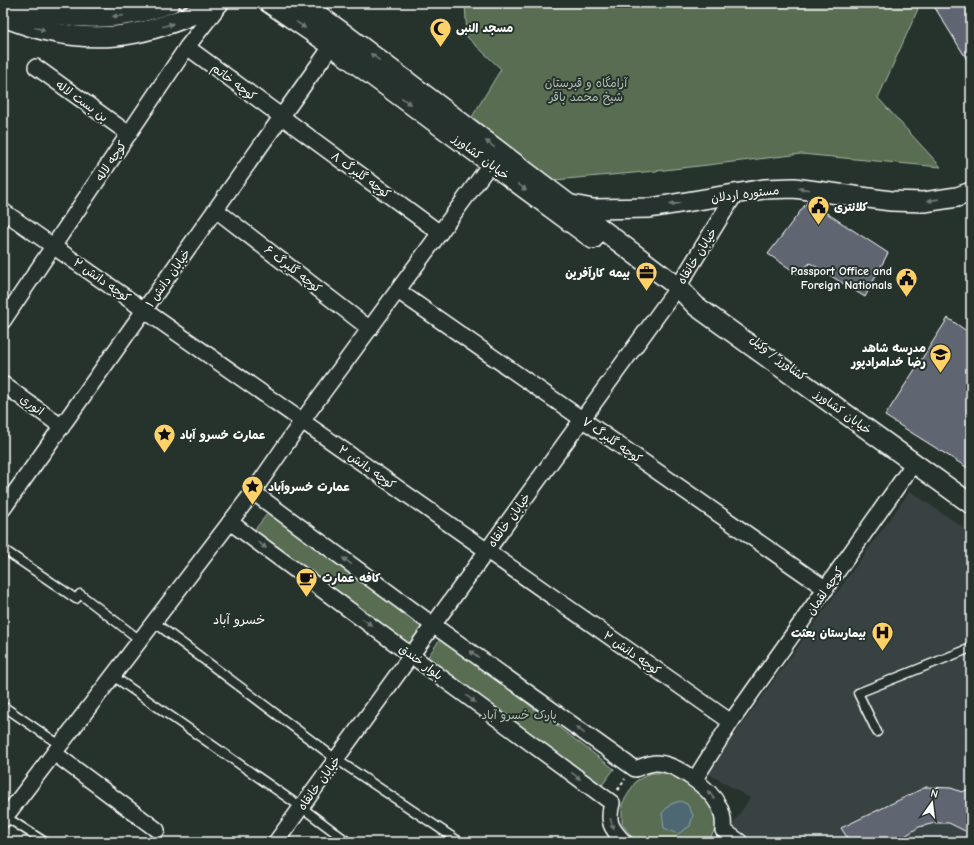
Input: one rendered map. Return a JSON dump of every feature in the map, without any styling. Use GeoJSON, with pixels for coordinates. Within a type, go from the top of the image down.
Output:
{"type":"FeatureCollection","features":[{"type":"Feature","properties":{"kind":"street"},"geometry":{"type":"LineString","coordinates":[[16,3],[47,12],[87,18],[124,16],[170,3]]}},
{"type":"Feature","properties":{"kind":"street"},"geometry":{"type":"LineString","coordinates":[[3,17],[46,31],[76,36],[103,38],[137,33],[165,26],[220,3]]}},
{"type":"Feature","properties":{"kind":"street","name":"کوچه لاله"},"geometry":{"type":"LineString","coordinates":[[3,321],[187,47],[220,3]]}},
{"type":"Feature","properties":{"kind":"street","name":"خیابان کشاورز"},"geometry":{"type":"LineString","coordinates":[[269,3],[337,39],[567,204],[696,306],[971,504]]}},
{"type":"Feature","properties":{"kind":"street","name":"خیابان کشاورز"},"geometry":{"type":"LineString","coordinates":[[302,3],[337,39],[491,164],[676,290]]}},
{"type":"Feature","properties":{"kind":"street","name":"خیابان دانش ۱"},"geometry":{"type":"LineString","coordinates":[[3,509],[337,39]]}},
{"type":"Feature","properties":{"kind":"street","name":"کوچه خاتم"},"geometry":{"type":"LineString","coordinates":[[187,47],[282,117]]}},
{"type":"Feature","properties":{"kind":"street","name":"بن بست لاله"},"geometry":{"type":"LineString","coordinates":[[36,67],[129,134]]}},
{"type":"Feature","properties":{"kind":"street","name":"کوچه گلبرگ ۸"},"geometry":{"type":"LineString","coordinates":[[282,117],[440,233]]}},
{"type":"Feature","properties":{"kind":"street"},"geometry":{"type":"LineString","coordinates":[[4,819],[253,492],[302,421],[491,164]]}},
{"type":"Feature","properties":{"kind":"street","name":"مستوره اردلان"},"geometry":{"type":"LineString","coordinates":[[567,204],[594,210],[650,208],[764,189],[794,188],[891,201],[924,202],[957,197],[971,192]]}},
{"type":"Feature","properties":{"kind":"street","name":"خیابان خانقاه"},"geometry":{"type":"LineString","coordinates":[[276,842],[676,290],[735,194]]}},
{"type":"Feature","properties":{"kind":"street","name":"کوچه گلبرگ ۶"},"geometry":{"type":"LineString","coordinates":[[216,210],[370,329]]}},
{"type":"Feature","properties":{"kind":"street","name":"کشاورز / وکیل"},"geometry":{"type":"LineString","coordinates":[[594,210],[636,254],[676,290],[971,496]]}},
{"type":"Feature","properties":{"kind":"street","name":"کوچه دانش ۲"},"geometry":{"type":"LineString","coordinates":[[3,211],[731,722]]}},
{"type":"Feature","properties":{"kind":"street","name":"کوچه گلبرگ ۷"},"geometry":{"type":"LineString","coordinates":[[398,290],[826,590]]}},
{"type":"Feature","properties":{"kind":"street","name":"انوری"},"geometry":{"type":"LineString","coordinates":[[3,384],[62,427]]}},
{"type":"Feature","properties":{"kind":"street","name":"کوچه لقمان"},"geometry":{"type":"LineString","coordinates":[[695,779],[731,722],[826,590],[914,463]]}},
{"type":"Feature","properties":{"kind":"street"},"geometry":{"type":"LineString","coordinates":[[253,492],[433,625],[635,769],[656,763],[671,767],[695,779],[710,793],[719,806],[724,820],[723,830],[740,842]]}},
{"type":"Feature","properties":{"kind":"street","name":"بلوار خندق"},"geometry":{"type":"LineString","coordinates":[[230,522],[612,803]]}},
{"type":"Feature","properties":{"kind":"street"},"geometry":{"type":"LineString","coordinates":[[57,749],[157,830]]}},
{"type":"Feature","properties":{"kind":"street"},"geometry":{"type":"LineString","coordinates":[[612,803],[609,816],[613,830],[624,842]]}},
{"type":"Feature","properties":{"kind":"lane"},"geometry":{"type":"LineString","coordinates":[[3,549],[76,599],[80,594],[140,640]]}},
{"type":"Feature","properties":{"kind":"lane"},"geometry":{"type":"LineString","coordinates":[[154,622],[336,759],[460,842]]}},
{"type":"Feature","properties":{"kind":"lane"},"geometry":{"type":"LineString","coordinates":[[877,732],[858,693],[971,648]]}},
{"type":"Feature","properties":{"kind":"lane"},"geometry":{"type":"LineString","coordinates":[[113,676],[301,807],[348,842]]}},
{"type":"Feature","properties":{"kind":"lane"},"geometry":{"type":"LineString","coordinates":[[3,706],[57,749]]}},
{"type":"Feature","properties":{"kind":"lane"},"geometry":{"type":"LineString","coordinates":[[4,819],[45,842]]}},
{"type":"Feature","properties":{"kind":"path"},"geometry":{"type":"LineString","coordinates":[[612,803],[619,786],[635,769]]}},
{"type":"Feature","properties":{"kind":"shaded area","name":"بیمارستان بعثت"},"geometry":{"type":"Polygon","coordinates":[[[910,491],[971,533],[971,842],[752,842],[731,827],[750,798],[707,773],[910,491]]]}},
{"type":"Feature","properties":{"kind":"green space","name":"آرامگاه و قبرستان شیخ محمد باقر"},"geometry":{"type":"Polygon","coordinates":[[[465,3],[914,3],[918,9],[878,98],[941,167],[801,154],[656,171],[554,180],[472,117],[501,69],[467,37],[465,3]]]}},
{"type":"Feature","properties":{"kind":"green space"},"geometry":{"type":"Polygon","coordinates":[[[271,509],[424,624],[407,646],[253,532],[271,509]]]}},
{"type":"Feature","properties":{"kind":"green space","name":"پارک خسرو آباد"},"geometry":{"type":"Polygon","coordinates":[[[441,638],[614,769],[597,792],[425,661],[441,638]]]}},
{"type":"Feature","properties":{"kind":"green space"},"geometry":{"type":"Polygon","coordinates":[[[651,773],[667,773],[691,784],[713,810],[717,825],[708,842],[635,841],[622,824],[622,804],[636,781],[651,773]]]}},
{"type":"Feature","properties":{"kind":"water"},"geometry":{"type":"Polygon","coordinates":[[[680,801],[687,804],[693,815],[690,826],[678,834],[664,828],[662,813],[671,804],[680,801]]]}},
{"type":"Feature","properties":{"kind":"building"},"geometry":{"type":"Polygon","coordinates":[[[932,3],[971,3],[971,66],[932,3]]]}},
{"type":"Feature","properties":{"kind":"building","name":"کلانتری"},"geometry":{"type":"Polygon","coordinates":[[[808,201],[888,253],[865,297],[810,263],[798,274],[768,254],[808,201]]]}},
{"type":"Feature","properties":{"kind":"building","name":"مدرسه شاهد رضا خدامرادپور"},"geometry":{"type":"Polygon","coordinates":[[[948,318],[971,334],[971,470],[885,416],[948,318]]]}},
{"type":"Feature","properties":{"kind":"building"},"geometry":{"type":"Polygon","coordinates":[[[926,787],[951,788],[962,792],[971,788],[971,834],[949,823],[935,823],[919,827],[896,842],[850,842],[841,828],[926,787]]]}},
{"type":"Feature","properties":{"kind":"place","name":"مسجد النبی"},"geometry":{"type":"Point","coordinates":[441,48]}},
{"type":"Feature","properties":{"kind":"place","name":"کلانتری"},"geometry":{"type":"Point","coordinates":[818,226]}},
{"type":"Feature","properties":{"kind":"place","name":"بیمه کارآفرین"},"geometry":{"type":"Point","coordinates":[646,292]}},
{"type":"Feature","properties":{"kind":"place","name":"Passport Office and Foreign Nationals"},"geometry":{"type":"Point","coordinates":[907,298]}},
{"type":"Feature","properties":{"kind":"place","name":"مدرسه شاهد رضا خدامرادپور"},"geometry":{"type":"Point","coordinates":[941,374]}},
{"type":"Feature","properties":{"kind":"place","name":"عمارت خسرو آباد"},"geometry":{"type":"Point","coordinates":[165,454]}},
{"type":"Feature","properties":{"kind":"place","name":"عمارت خسروآباد"},"geometry":{"type":"Point","coordinates":[253,506]}},
{"type":"Feature","properties":{"kind":"place","name":"کافه عمارت"},"geometry":{"type":"Point","coordinates":[307,598]}},
{"type":"Feature","properties":{"kind":"place","name":"بیمارستان بعثت"},"geometry":{"type":"Point","coordinates":[882,652]}},
{"type":"Feature","properties":{"kind":"district","name":"خسرو آباد"},"geometry":{"type":"Point","coordinates":[239,619]}}]}
